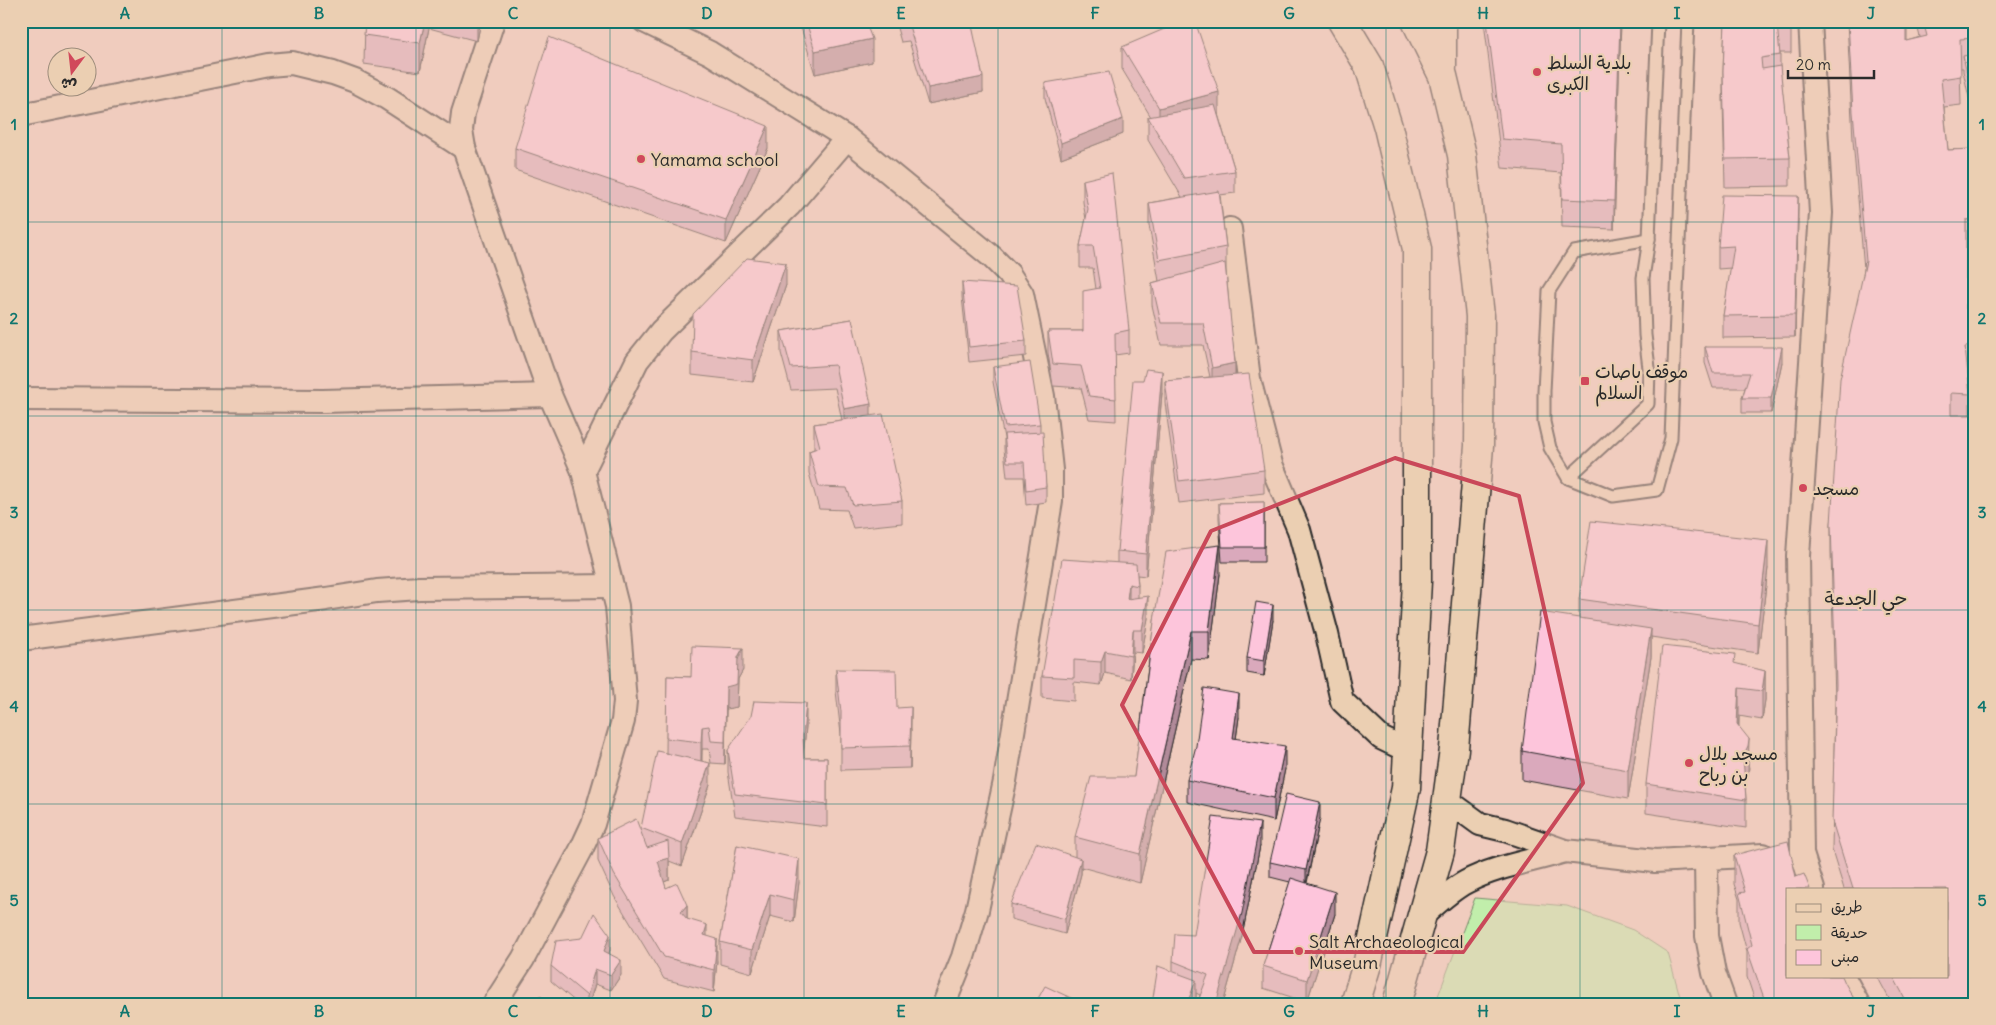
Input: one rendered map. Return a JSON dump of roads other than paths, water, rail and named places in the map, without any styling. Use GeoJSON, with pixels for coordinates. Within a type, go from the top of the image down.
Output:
{"type":"FeatureCollection","features":[{"type":"Feature","properties":{"kind":"main road"},"geometry":{"type":"LineString","coordinates":[[1342,21],[1369,66],[1388,127],[1417,249],[1417,581],[1406,788],[1368,961],[1355,1004]]}},
{"type":"Feature","properties":{"kind":"main road"},"geometry":{"type":"LineString","coordinates":[[1416,21],[1443,76]]}},
{"type":"Feature","properties":{"kind":"main road"},"geometry":{"type":"LineString","coordinates":[[1397,1004],[1440,851],[1454,749],[1479,446],[1480,316],[1462,155],[1443,76],[1442,21]]}},
{"type":"Feature","properties":{"kind":"street"},"geometry":{"type":"LineString","coordinates":[[493,21],[463,113],[461,130],[464,148],[550,395],[583,470],[617,606],[621,634],[625,701],[623,721],[593,824],[523,960],[494,1004]]}},
{"type":"Feature","properties":{"kind":"street"},"geometry":{"type":"LineString","coordinates":[[644,21],[710,53],[847,138],[992,257],[1010,274],[1022,294],[1043,396],[1051,470],[1051,501],[1006,781],[963,957],[944,1004]]}},
{"type":"Feature","properties":{"kind":"street"},"geometry":{"type":"LineString","coordinates":[[1810,21],[1821,213],[1798,556],[1802,854],[1813,888]]}},
{"type":"Feature","properties":{"kind":"street"},"geometry":{"type":"LineString","coordinates":[[21,115],[269,65],[292,63],[333,73],[373,90],[464,148]]}},
{"type":"Feature","properties":{"kind":"street"},"geometry":{"type":"LineString","coordinates":[[583,470],[637,361],[661,331],[789,206],[847,138]]}},
{"type":"Feature","properties":{"kind":"street"},"geometry":{"type":"LineString","coordinates":[[1230,229],[1250,379],[1271,464],[1299,530],[1342,700],[1381,738],[1408,751]]}},
{"type":"Feature","properties":{"kind":"street"},"geometry":{"type":"LineString","coordinates":[[21,399],[323,401],[550,395]]}},
{"type":"Feature","properties":{"kind":"street"},"geometry":{"type":"LineString","coordinates":[[21,639],[377,591],[419,588],[612,586]]}},
{"type":"Feature","properties":{"kind":"street"},"geometry":{"type":"LineString","coordinates":[[1447,800],[1480,824],[1505,830],[1565,851],[1654,861],[1802,854]]}},
{"type":"Feature","properties":{"kind":"street"},"geometry":{"type":"LineString","coordinates":[[1420,918],[1466,882],[1503,868],[1565,851]]}},
{"type":"Feature","properties":{"kind":"street"},"geometry":{"type":"LineString","coordinates":[[1706,858],[1707,936],[1714,973],[1725,1004]]}},
{"type":"Feature","properties":{"kind":"street"},"geometry":{"type":"LineString","coordinates":[[1845,978],[1858,1004]]}},
{"type":"Feature","properties":{"kind":"lane"},"geometry":{"type":"LineString","coordinates":[[1568,478],[1648,404],[1649,368],[1645,335],[1643,278],[1649,239],[1658,21]]}},
{"type":"Feature","properties":{"kind":"lane"},"geometry":{"type":"LineString","coordinates":[[1649,239],[1574,252],[1549,291],[1544,422],[1550,448],[1568,478],[1613,496],[1657,490],[1672,428],[1688,21]]}},
{"type":"Feature","properties":{"kind":"place","name":"بلدية السلط الكبرى"},"geometry":{"type":"Point","coordinates":[1537,72]}},
{"type":"Feature","properties":{"kind":"place","name":"Yamama school"},"geometry":{"type":"Point","coordinates":[641,159]}},
{"type":"Feature","properties":{"kind":"place","name":"موقف باصات السلالم"},"geometry":{"type":"Point","coordinates":[1585,381]}},
{"type":"Feature","properties":{"kind":"place","name":"مسجد"},"geometry":{"type":"Point","coordinates":[1803,488]}},
{"type":"Feature","properties":{"kind":"place","name":"مسجد بلال بن رباح"},"geometry":{"type":"Point","coordinates":[1689,763]}},
{"type":"Feature","properties":{"kind":"place","name":"Salt Archaeological Museum"},"geometry":{"type":"Point","coordinates":[1299,951]}},
{"type":"Feature","properties":{"kind":"district","name":"حي الجدعة"},"geometry":{"type":"Point","coordinates":[1866,598]}}]}
